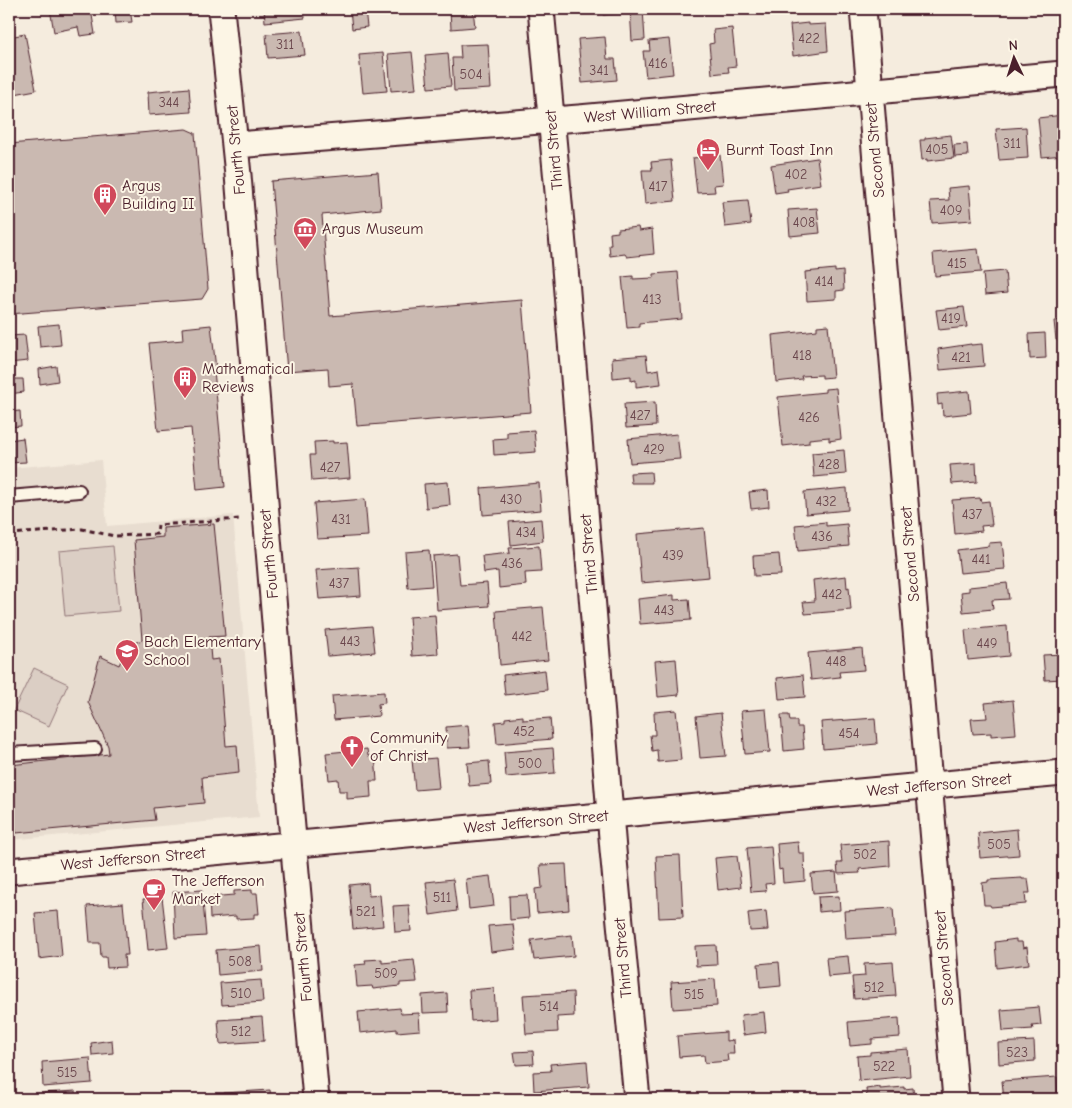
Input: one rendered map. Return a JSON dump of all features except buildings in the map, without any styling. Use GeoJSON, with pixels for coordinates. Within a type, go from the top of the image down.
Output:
{"type":"FeatureCollection","features":[{"type":"Feature","properties":{"kind":"street","name":"Fourth Street"},"geometry":{"type":"LineString","coordinates":[[221,9],[236,145],[293,844],[316,1099]]}},
{"type":"Feature","properties":{"kind":"street","name":"Third Street"},"geometry":{"type":"LineString","coordinates":[[541,9],[552,120],[610,816],[637,1099]]}},
{"type":"Feature","properties":{"kind":"street","name":"Second Street"},"geometry":{"type":"LineString","coordinates":[[863,9],[956,1099]]}},
{"type":"Feature","properties":{"kind":"street","name":"West William Street"},"geometry":{"type":"LineString","coordinates":[[236,145],[552,120],[1063,74]]}},
{"type":"Feature","properties":{"kind":"street","name":"West Jefferson Street"},"geometry":{"type":"LineString","coordinates":[[9,871],[1063,772]]}},
{"type":"Feature","properties":{"kind":"lane"},"geometry":{"type":"LineString","coordinates":[[9,497],[79,490]]}},
{"type":"Feature","properties":{"kind":"lane"},"geometry":{"type":"LineString","coordinates":[[9,754],[95,749]]}},
{"type":"Feature","properties":{"kind":"path"},"geometry":{"type":"LineString","coordinates":[[9,534],[82,528],[114,536],[157,534],[158,525],[239,519]]}},
{"type":"Feature","properties":{"kind":"shaded area","name":"Bach Elementary School"},"geometry":{"type":"Polygon","coordinates":[[[101,460],[107,526],[233,515],[259,817],[9,840],[9,468],[101,460]]]}},
{"type":"Feature","properties":{"kind":"shaded area"},"geometry":{"type":"Polygon","coordinates":[[[113,546],[119,611],[65,616],[59,551],[113,546]]]}},
{"type":"Feature","properties":{"kind":"shaded area"},"geometry":{"type":"Polygon","coordinates":[[[34,668],[68,684],[49,726],[14,710],[34,668]]]}},
{"type":"Feature","properties":{"kind":"place","name":"Burnt Toast Inn"},"geometry":{"type":"Point","coordinates":[708,171]}},
{"type":"Feature","properties":{"kind":"place","name":"Argus Building II"},"geometry":{"type":"Point","coordinates":[105,216]}},
{"type":"Feature","properties":{"kind":"place","name":"Argus Museum"},"geometry":{"type":"Point","coordinates":[305,250]}},
{"type":"Feature","properties":{"kind":"place","name":"Mathematical Reviews"},"geometry":{"type":"Point","coordinates":[185,399]}},
{"type":"Feature","properties":{"kind":"place","name":"Bach Elementary School"},"geometry":{"type":"Point","coordinates":[127,672]}},
{"type":"Feature","properties":{"kind":"place","name":"Community of Christ"},"geometry":{"type":"Point","coordinates":[352,768]}},
{"type":"Feature","properties":{"kind":"place","name":"The Jefferson Market"},"geometry":{"type":"Point","coordinates":[154,911]}}]}
